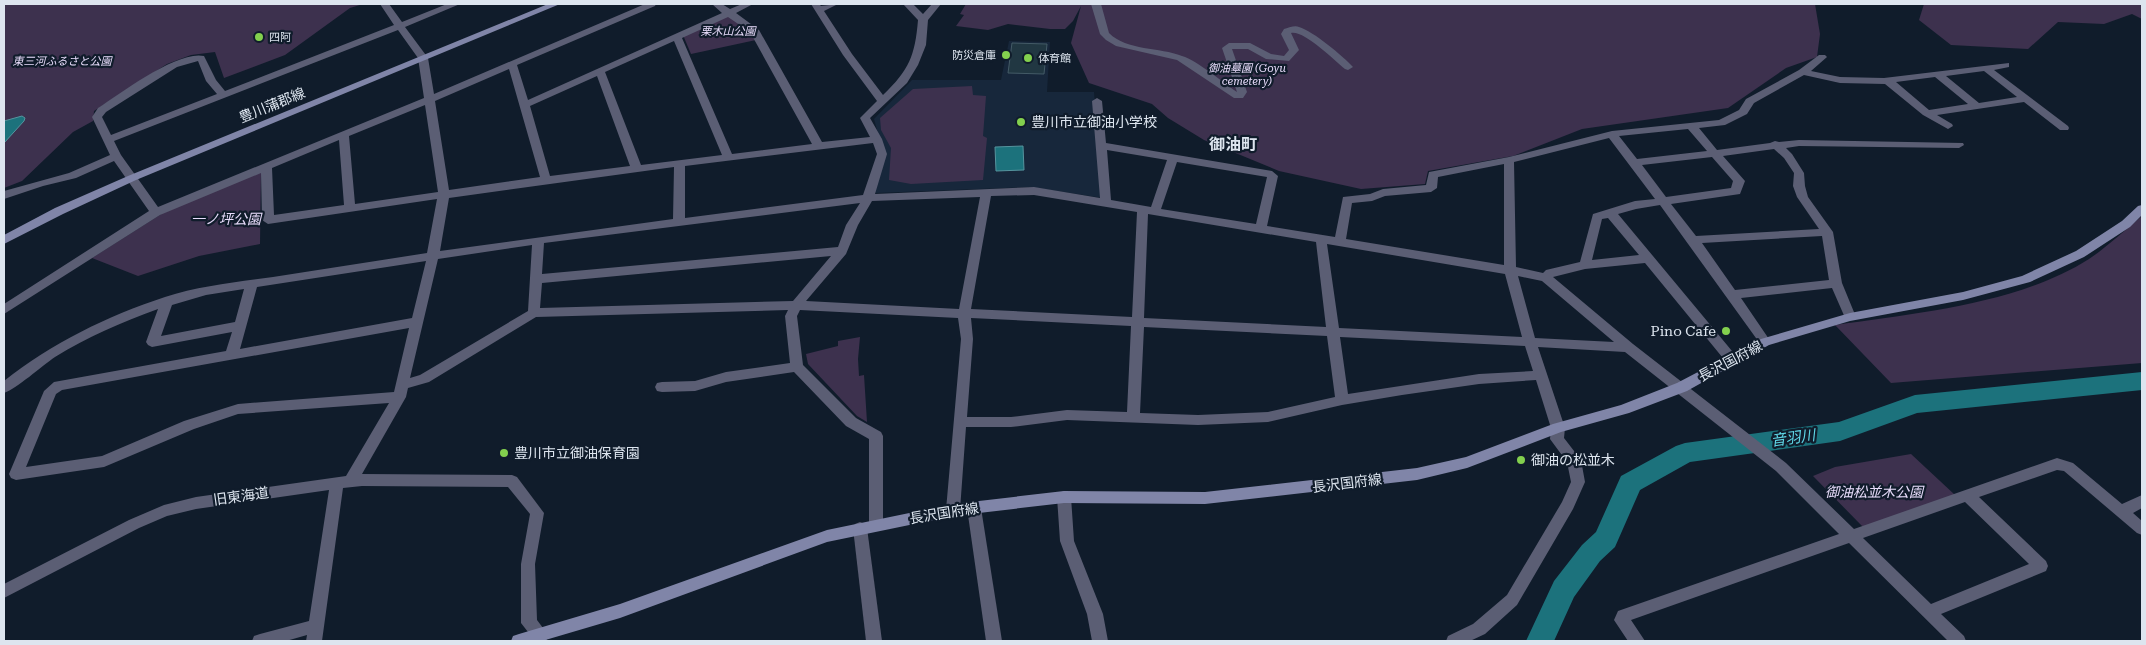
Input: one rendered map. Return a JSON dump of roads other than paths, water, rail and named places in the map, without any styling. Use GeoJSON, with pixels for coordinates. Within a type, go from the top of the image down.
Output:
{"type":"FeatureCollection","features":[{"type":"Feature","properties":{"kind":"main road","name":"豊川蒲郡線"},"geometry":{"type":"LineString","coordinates":[[4,240],[59,211],[132,178],[555,4]]}},
{"type":"Feature","properties":{"kind":"main road","name":"長沢国府線"},"geometry":{"type":"LineString","coordinates":[[519,641],[620,611],[827,536],[953,510],[1064,497],[1205,498],[1417,474],[1467,462],[1558,428],[1624,409],[1682,387],[1765,342],[1850,317],[1963,296],[2026,279],[2080,254],[2126,224],[2142,208]]}},
{"type":"Feature","properties":{"kind":"street"},"geometry":{"type":"LineString","coordinates":[[260,641],[315,634],[344,482],[400,391],[432,255],[444,194],[423,58],[384,4]]}},
{"type":"Feature","properties":{"kind":"street"},"geometry":{"type":"LineString","coordinates":[[108,140],[455,4]]}},
{"type":"Feature","properties":{"kind":"street"},"geometry":{"type":"LineString","coordinates":[[4,310],[156,212],[430,99],[652,4]]}},
{"type":"Feature","properties":{"kind":"street"},"geometry":{"type":"LineString","coordinates":[[716,4],[754,30],[819,146]]}},
{"type":"Feature","properties":{"kind":"street"},"geometry":{"type":"LineString","coordinates":[[524,105],[749,4]]}},
{"type":"Feature","properties":{"kind":"street"},"geometry":{"type":"LineString","coordinates":[[834,4],[817,7],[848,55],[882,101]]}},
{"type":"Feature","properties":{"kind":"street"},"geometry":{"type":"LineString","coordinates":[[908,4],[923,20]]}},
{"type":"Feature","properties":{"kind":"street"},"geometry":{"type":"LineString","coordinates":[[876,525],[876,436],[851,422],[798,367],[791,316],[796,306],[842,251],[852,225],[868,198],[882,154],[877,138],[865,118],[903,81],[921,45],[923,20],[937,4]]}},
{"type":"Feature","properties":{"kind":"street"},"geometry":{"type":"LineString","coordinates":[[1096,4],[1105,34],[1109,38],[1118,44],[1180,58],[1234,96],[1239,96],[1242,92],[1227,48],[1229,46],[1250,46],[1269,57],[1286,58],[1294,50],[1286,34],[1292,28],[1312,37],[1348,67]]}},
{"type":"Feature","properties":{"kind":"street"},"geometry":{"type":"LineString","coordinates":[[676,36],[728,157]]}},
{"type":"Feature","properties":{"kind":"street"},"geometry":{"type":"LineString","coordinates":[[1340,242],[1347,200],[1372,197],[1383,193],[1431,188],[1433,174],[1510,160],[1612,134],[1721,123],[1743,112],[1750,101],[1803,72],[1822,57]]}},
{"type":"Feature","properties":{"kind":"street"},"geometry":{"type":"LineString","coordinates":[[156,212],[116,156],[97,117],[102,110],[174,65],[187,60],[201,58],[211,81],[223,95]]}},
{"type":"Feature","properties":{"kind":"street"},"geometry":{"type":"LineString","coordinates":[[512,64],[546,180]]}},
{"type":"Feature","properties":{"kind":"street"},"geometry":{"type":"LineString","coordinates":[[1803,72],[1840,80],[1888,81],[2006,65]]}},
{"type":"Feature","properties":{"kind":"street"},"geometry":{"type":"LineString","coordinates":[[1986,68],[2064,128]]}},
{"type":"Feature","properties":{"kind":"street"},"geometry":{"type":"LineString","coordinates":[[600,71],[637,169]]}},
{"type":"Feature","properties":{"kind":"street"},"geometry":{"type":"LineString","coordinates":[[1937,74],[1977,106]]}},
{"type":"Feature","properties":{"kind":"street"},"geometry":{"type":"LineString","coordinates":[[1888,81],[1927,113],[1948,126]]}},
{"type":"Feature","properties":{"kind":"street"},"geometry":{"type":"LineString","coordinates":[[1927,113],[2026,99]]}},
{"type":"Feature","properties":{"kind":"street"},"geometry":{"type":"LineString","coordinates":[[1097,101],[1106,203]]}},
{"type":"Feature","properties":{"kind":"street"},"geometry":{"type":"LineString","coordinates":[[1585,265],[1597,217],[1612,214],[1635,205],[1736,191],[1739,181],[1691,126]]}},
{"type":"Feature","properties":{"kind":"street"},"geometry":{"type":"LineString","coordinates":[[344,134],[350,208]]}},
{"type":"Feature","properties":{"kind":"street"},"geometry":{"type":"LineString","coordinates":[[1612,134],[1693,240],[1765,342]]}},
{"type":"Feature","properties":{"kind":"street"},"geometry":{"type":"LineString","coordinates":[[266,166],[268,220],[546,180],[877,138]]}},
{"type":"Feature","properties":{"kind":"street"},"geometry":{"type":"LineString","coordinates":[[1634,163],[1775,144],[1959,145]]}},
{"type":"Feature","properties":{"kind":"street"},"geometry":{"type":"LineString","coordinates":[[1775,144],[1788,156],[1799,173],[1798,186],[1803,197],[1828,232],[1836,283],[1850,317]]}},
{"type":"Feature","properties":{"kind":"street"},"geometry":{"type":"LineString","coordinates":[[1102,146],[1268,173],[1273,176],[1261,229]]}},
{"type":"Feature","properties":{"kind":"street"},"geometry":{"type":"LineString","coordinates":[[4,195],[41,183],[72,176],[116,156]]}},
{"type":"Feature","properties":{"kind":"street"},"geometry":{"type":"LineString","coordinates":[[1132,417],[1136,321],[1149,210],[1173,157]]}},
{"type":"Feature","properties":{"kind":"street"},"geometry":{"type":"LineString","coordinates":[[1454,641],[1479,629],[1512,600],[1568,505],[1578,482],[1574,460],[1558,439],[1558,428],[1530,343],[1510,270],[1510,160]]}},
{"type":"Feature","properties":{"kind":"street"},"geometry":{"type":"LineString","coordinates":[[678,222],[680,163]]}},
{"type":"Feature","properties":{"kind":"street"},"geometry":{"type":"LineString","coordinates":[[4,388],[60,348],[114,322],[167,301],[206,291],[538,240],[868,198],[1034,191],[1510,270],[1546,278],[1628,347],[1682,387],[1781,467],[1958,641]]}},
{"type":"Feature","properties":{"kind":"street"},"geometry":{"type":"LineString","coordinates":[[953,510],[967,339],[964,313],[986,192]]}},
{"type":"Feature","properties":{"kind":"street"},"geometry":{"type":"LineString","coordinates":[[1612,214],[1732,360]]}},
{"type":"Feature","properties":{"kind":"street"},"geometry":{"type":"LineString","coordinates":[[1693,240],[1828,232]]}},
{"type":"Feature","properties":{"kind":"street"},"geometry":{"type":"LineString","coordinates":[[1321,239],[1342,400]]}},
{"type":"Feature","properties":{"kind":"street"},"geometry":{"type":"LineString","coordinates":[[534,313],[538,240]]}},
{"type":"Feature","properties":{"kind":"street"},"geometry":{"type":"LineString","coordinates":[[535,279],[842,251]]}},
{"type":"Feature","properties":{"kind":"street"},"geometry":{"type":"LineString","coordinates":[[1546,278],[1550,273],[1585,265],[1649,258]]}},
{"type":"Feature","properties":{"kind":"street"},"geometry":{"type":"LineString","coordinates":[[1731,295],[1836,283]]}},
{"type":"Feature","properties":{"kind":"street"},"geometry":{"type":"LineString","coordinates":[[232,354],[252,284]]}},
{"type":"Feature","properties":{"kind":"street"},"geometry":{"type":"LineString","coordinates":[[167,301],[152,342],[240,326]]}},
{"type":"Feature","properties":{"kind":"street"},"geometry":{"type":"LineString","coordinates":[[10,475],[104,461],[189,425],[238,409],[372,400],[400,391],[424,379],[534,313],[796,306],[1136,321],[1628,347]]}},
{"type":"Feature","properties":{"kind":"street"},"geometry":{"type":"LineString","coordinates":[[10,475],[51,391],[59,386],[416,322]]}},
{"type":"Feature","properties":{"kind":"street"},"geometry":{"type":"LineString","coordinates":[[662,387],[696,386],[726,377],[798,367]]}},
{"type":"Feature","properties":{"kind":"street"},"geometry":{"type":"LineString","coordinates":[[959,422],[1011,422],[1067,414],[1198,420],[1268,417],[1342,400],[1479,380],[1540,375]]}},
{"type":"Feature","properties":{"kind":"street"},"geometry":{"type":"LineString","coordinates":[[1637,641],[1622,620],[1623,616],[2057,464],[2068,467],[2142,529]]}},
{"type":"Feature","properties":{"kind":"street","name":"旧東海道"},"geometry":{"type":"LineString","coordinates":[[4,591],[103,539],[164,511],[196,503],[344,482],[512,481],[537,513],[528,564],[529,624],[540,636]]}},
{"type":"Feature","properties":{"kind":"street"},"geometry":{"type":"LineString","coordinates":[[1930,612],[2041,566],[1967,496]]}},
{"type":"Feature","properties":{"kind":"street"},"geometry":{"type":"LineString","coordinates":[[1064,497],[1067,541],[1095,614],[1100,641]]}},
{"type":"Feature","properties":{"kind":"street"},"geometry":{"type":"LineString","coordinates":[[2122,512],[2142,501]]}},
{"type":"Feature","properties":{"kind":"street"},"geometry":{"type":"LineString","coordinates":[[974,508],[994,641]]}},
{"type":"Feature","properties":{"kind":"street"},"geometry":{"type":"LineString","coordinates":[[860,528],[874,641]]}},
{"type":"Feature","properties":{"kind":"waterway","name":"音羽川"},"geometry":{"type":"LineString","coordinates":[[1540,641],[1564,589],[1591,553],[1606,539],[1630,483],[1685,453],[1840,431],[1915,404],[2142,381]]}},
{"type":"Feature","properties":{"kind":"place","name":"四阿"},"geometry":{"type":"Point","coordinates":[259,37]}},
{"type":"Feature","properties":{"kind":"place","name":"防災倉庫"},"geometry":{"type":"Point","coordinates":[1006,55]}},
{"type":"Feature","properties":{"kind":"place","name":"体育館"},"geometry":{"type":"Point","coordinates":[1028,58]}},
{"type":"Feature","properties":{"kind":"place","name":"豊川市立御油小学校"},"geometry":{"type":"Point","coordinates":[1021,122]}},
{"type":"Feature","properties":{"kind":"place","name":"Pino Cafe"},"geometry":{"type":"Point","coordinates":[1726,331]}},
{"type":"Feature","properties":{"kind":"place","name":"豊川市立御油保育園"},"geometry":{"type":"Point","coordinates":[504,453]}},
{"type":"Feature","properties":{"kind":"place","name":"御油の松並木"},"geometry":{"type":"Point","coordinates":[1521,460]}},
{"type":"Feature","properties":{"kind":"district","name":"御油町"},"geometry":{"type":"Point","coordinates":[1233,144]}},
{"type":"Feature","properties":{"kind":"park label","name":"栗木山公園"},"geometry":{"type":"Point","coordinates":[728,31]}},
{"type":"Feature","properties":{"kind":"park label","name":"東三河ふるさと公園"},"geometry":{"type":"Point","coordinates":[62,61]}},
{"type":"Feature","properties":{"kind":"park label","name":"御油墓園 (Goyu cemetery)"},"geometry":{"type":"Point","coordinates":[1247,74]}},
{"type":"Feature","properties":{"kind":"park label","name":"一ノ坪公園"},"geometry":{"type":"Point","coordinates":[226,219]}},
{"type":"Feature","properties":{"kind":"park label","name":"御油松並木公園"},"geometry":{"type":"Point","coordinates":[1874,492]}}]}
